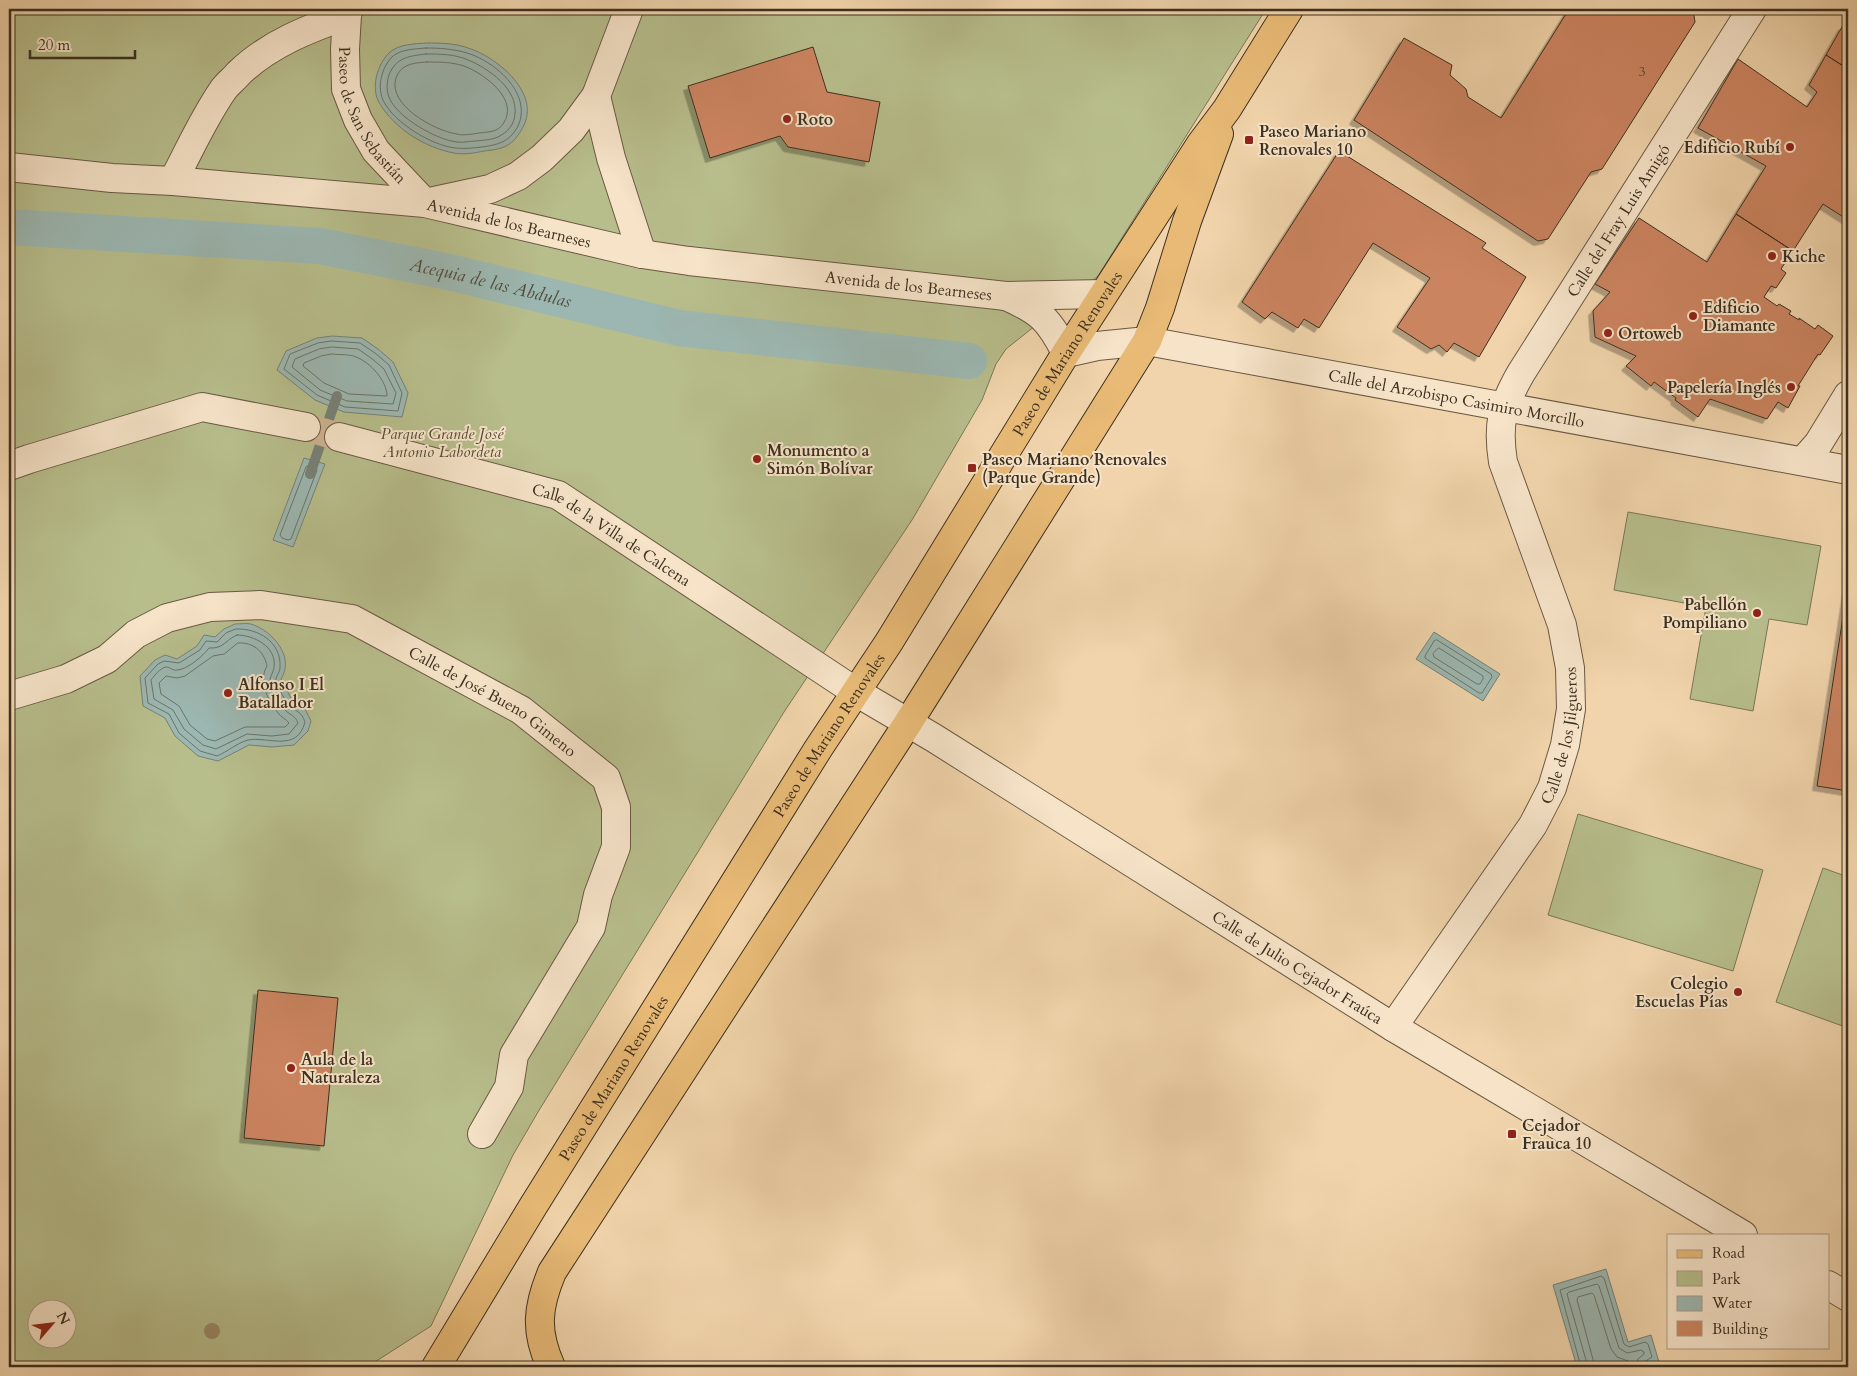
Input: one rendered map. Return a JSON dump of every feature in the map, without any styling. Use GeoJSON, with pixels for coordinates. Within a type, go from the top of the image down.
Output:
{"type":"FeatureCollection","features":[{"type":"Feature","properties":{"kind":"main road","name":"Paseo de Mariano Renovales"},"geometry":{"type":"LineString","coordinates":[[436,1367],[532,1208],[1103,294],[1200,145],[1227,109],[1290,9]]}},
{"type":"Feature","properties":{"kind":"main road","name":"Paseo de Mariano Renovales"},"geometry":{"type":"LineString","coordinates":[[550,1367],[544,1353],[539,1314],[543,1294],[552,1272],[908,723],[1147,341],[1160,308],[1179,243],[1212,159],[1227,109]]}},
{"type":"Feature","properties":{"kind":"street"},"geometry":{"type":"LineString","coordinates":[[425,203],[490,189],[518,176],[542,158],[571,130],[596,96],[629,9]]}},
{"type":"Feature","properties":{"kind":"street","name":"Calle del Fray Luis Amigó"},"geometry":{"type":"LineString","coordinates":[[1503,408],[1521,373],[1752,9]]}},
{"type":"Feature","properties":{"kind":"street","name":"Paseo de San Sebastián"},"geometry":{"type":"LineString","coordinates":[[173,182],[224,88],[252,60],[289,38],[348,12],[344,49],[346,89],[358,120],[376,151],[425,203]]}},
{"type":"Feature","properties":{"kind":"street"},"geometry":{"type":"LineString","coordinates":[[596,96],[610,158],[642,254]]}},
{"type":"Feature","properties":{"kind":"street","name":"Avenida de los Bearneses"},"geometry":{"type":"LineString","coordinates":[[9,167],[112,178],[425,203],[642,254],[1006,296],[1103,294]]}},
{"type":"Feature","properties":{"kind":"street","name":"Avenida de los Bearneses"},"geometry":{"type":"LineString","coordinates":[[1006,296],[1027,305],[1044,318],[1054,330],[1066,353]]}},
{"type":"Feature","properties":{"kind":"street","name":"Calle del Arzobispo Casimiro Morcillo"},"geometry":{"type":"LineString","coordinates":[[1066,353],[1097,346],[1147,341],[1848,470]]}},
{"type":"Feature","properties":{"kind":"street"},"geometry":{"type":"LineString","coordinates":[[1803,461],[1818,444],[1848,395]]}},
{"type":"Feature","properties":{"kind":"street"},"geometry":{"type":"LineString","coordinates":[[9,466],[202,407],[306,427]]}},
{"type":"Feature","properties":{"kind":"street","name":"Calle de los Jilgueros"},"geometry":{"type":"LineString","coordinates":[[1393,1027],[1533,825],[1552,788],[1565,745],[1571,709],[1570,676],[1562,625],[1504,462],[1500,438],[1503,408]]}},
{"type":"Feature","properties":{"kind":"street","name":"Calle de la Villa de Calcena"},"geometry":{"type":"LineString","coordinates":[[339,437],[558,495],[856,692]]}},
{"type":"Feature","properties":{"kind":"street","name":"Calle de José Bueno Gimeno"},"geometry":{"type":"LineString","coordinates":[[9,696],[66,679],[99,663],[136,634],[167,618],[210,607],[261,605],[352,619],[521,710],[606,778],[616,807],[616,847],[598,895],[591,927],[514,1055],[509,1087],[482,1134]]}},
{"type":"Feature","properties":{"kind":"street","name":"Calle de Julio Cejador Fraúca"},"geometry":{"type":"LineString","coordinates":[[856,692],[1393,1027],[1741,1234]]}},
{"type":"Feature","properties":{"kind":"street"},"geometry":{"type":"LineString","coordinates":[[1830,1286],[1848,1297]]}},
{"type":"Feature","properties":{"kind":"green space","name":"Parque Grande José Antonio Labordeta"},"geometry":{"type":"Polygon","coordinates":[[[9,9],[1266,9],[1098,276],[1006,349],[996,364],[982,400],[912,520],[784,712],[538,1112],[513,1155],[431,1326],[367,1367],[9,1367],[9,9]]]}},
{"type":"Feature","properties":{"kind":"green space","name":"Pabellón Pompiliano"},"geometry":{"type":"Polygon","coordinates":[[[1628,512],[1821,546],[1807,625],[1769,619],[1753,711],[1690,699],[1706,607],[1614,590],[1628,512]]]}},
{"type":"Feature","properties":{"kind":"green space"},"geometry":{"type":"Polygon","coordinates":[[[1578,814],[1763,870],[1733,971],[1548,915],[1578,814]]]}},
{"type":"Feature","properties":{"kind":"green space"},"geometry":{"type":"Polygon","coordinates":[[[1823,868],[1848,877],[1848,1028],[1776,1002],[1823,868]]]}},
{"type":"Feature","properties":{"kind":"water"},"geometry":{"type":"Polygon","coordinates":[[[426,43],[454,44],[471,49],[505,69],[514,79],[522,90],[526,102],[527,115],[523,127],[512,142],[497,149],[469,154],[454,153],[422,142],[394,122],[386,113],[377,98],[375,84],[378,70],[385,57],[398,47],[426,43]]]}},
{"type":"Feature","properties":{"kind":"water"},"geometry":{"type":"Polygon","coordinates":[[[332,336],[362,338],[393,362],[408,393],[402,417],[344,412],[315,400],[277,370],[286,351],[317,338],[332,336]]]}},
{"type":"Feature","properties":{"kind":"water"},"geometry":{"type":"Polygon","coordinates":[[[304,458],[325,464],[293,547],[273,540],[304,458]]]}},
{"type":"Feature","properties":{"kind":"water"},"geometry":{"type":"Polygon","coordinates":[[[235,624],[251,624],[259,627],[267,632],[280,646],[285,662],[285,671],[281,679],[293,702],[304,707],[311,721],[308,731],[294,745],[272,747],[249,745],[218,761],[198,756],[175,736],[165,718],[143,706],[140,676],[155,660],[165,655],[177,659],[197,646],[204,635],[215,637],[224,629],[235,624]]]}},
{"type":"Feature","properties":{"kind":"water"},"geometry":{"type":"Polygon","coordinates":[[[1434,632],[1500,674],[1483,701],[1416,659],[1434,632]]]}},
{"type":"Feature","properties":{"kind":"water"},"geometry":{"type":"Polygon","coordinates":[[[1606,1269],[1628,1342],[1651,1335],[1659,1362],[1639,1367],[1577,1367],[1553,1285],[1606,1269]]]}},
{"type":"Feature","properties":{"kind":"building"},"geometry":{"type":"Polygon","coordinates":[[[1569,9],[1693,9],[1695,22],[1602,169],[1591,172],[1548,239],[1538,241],[1354,120],[1404,38],[1452,65],[1450,75],[1466,89],[1468,97],[1501,118],[1569,9]]]}},
{"type":"Feature","properties":{"kind":"building"},"geometry":{"type":"Polygon","coordinates":[[[1843,25],[1848,28],[1848,69],[1826,55],[1843,25]]]}},
{"type":"Feature","properties":{"kind":"building","name":"Roto"},"geometry":{"type":"Polygon","coordinates":[[[813,47],[827,92],[880,102],[869,162],[788,147],[780,136],[710,158],[688,86],[813,47]]]}},
{"type":"Feature","properties":{"kind":"building","name":"Edificio Rubí"},"geometry":{"type":"Polygon","coordinates":[[[1826,55],[1848,69],[1848,220],[1823,204],[1793,251],[1736,214],[1766,166],[1698,128],[1738,59],[1807,107],[1817,92],[1809,85],[1826,55]]]}},
{"type":"Feature","properties":{"kind":"building"},"geometry":{"type":"Polygon","coordinates":[[[1339,151],[1486,243],[1482,248],[1526,277],[1479,357],[1454,343],[1447,352],[1439,345],[1431,349],[1397,327],[1430,278],[1373,243],[1319,328],[1304,319],[1298,328],[1272,312],[1265,319],[1242,302],[1339,151]]]}},
{"type":"Feature","properties":{"kind":"building","name":"Edificio Diamante"},"geometry":{"type":"Polygon","coordinates":[[[1736,214],[1793,251],[1781,269],[1786,273],[1776,288],[1771,286],[1764,297],[1777,306],[1779,304],[1791,311],[1789,314],[1799,320],[1799,318],[1815,329],[1818,325],[1833,336],[1820,355],[1818,354],[1798,386],[1800,386],[1788,408],[1778,402],[1767,419],[1710,399],[1698,417],[1654,382],[1651,386],[1626,366],[1636,356],[1595,337],[1593,311],[1610,292],[1595,284],[1639,218],[1707,262],[1736,214]]]}},
{"type":"Feature","properties":{"kind":"building"},"geometry":{"type":"Polygon","coordinates":[[[1848,584],[1848,791],[1817,786],[1848,584]]]}},
{"type":"Feature","properties":{"kind":"building","name":"Aula de la Naturaleza"},"geometry":{"type":"Polygon","coordinates":[[[258,990],[338,998],[324,1146],[244,1138],[258,990]]]}},
{"type":"Feature","properties":{"kind":"waterway","name":"Acequia de las Abdulas"},"geometry":{"type":"LineString","coordinates":[[9,227],[320,246],[449,272],[679,328],[969,361]]}},
{"type":"Feature","properties":{"kind":"waterway","name":"Calle de la Villa de Calcena"},"geometry":{"type":"LineString","coordinates":[[310,474],[337,396]]}},
{"type":"Feature","properties":{"kind":"tunnel"},"geometry":{"type":"LineString","coordinates":[[306,427],[339,437]]}},
{"type":"Feature","properties":{"kind":"place","name":"Roto"},"geometry":{"type":"Point","coordinates":[787,119]}},
{"type":"Feature","properties":{"kind":"place","name":"Paseo Mariano Renovales 10"},"geometry":{"type":"Point","coordinates":[1249,140]}},
{"type":"Feature","properties":{"kind":"place","name":"Edificio Rubí"},"geometry":{"type":"Point","coordinates":[1790,147]}},
{"type":"Feature","properties":{"kind":"place","name":"Kiche"},"geometry":{"type":"Point","coordinates":[1772,256]}},
{"type":"Feature","properties":{"kind":"place","name":"Edificio Diamante"},"geometry":{"type":"Point","coordinates":[1693,316]}},
{"type":"Feature","properties":{"kind":"place","name":"Ortoweb"},"geometry":{"type":"Point","coordinates":[1608,333]}},
{"type":"Feature","properties":{"kind":"place","name":"Papelería Inglés"},"geometry":{"type":"Point","coordinates":[1791,387]}},
{"type":"Feature","properties":{"kind":"place","name":"Monumento a Simón Bolívar"},"geometry":{"type":"Point","coordinates":[757,459]}},
{"type":"Feature","properties":{"kind":"place","name":"Paseo Mariano Renovales (Parque Grande)"},"geometry":{"type":"Point","coordinates":[972,468]}},
{"type":"Feature","properties":{"kind":"place","name":"Pabellón Pompiliano"},"geometry":{"type":"Point","coordinates":[1757,613]}},
{"type":"Feature","properties":{"kind":"place","name":"Alfonso I El Batallador"},"geometry":{"type":"Point","coordinates":[228,693]}},
{"type":"Feature","properties":{"kind":"place","name":"Colegio Escuelas Pías"},"geometry":{"type":"Point","coordinates":[1738,992]}},
{"type":"Feature","properties":{"kind":"place","name":"Aula de la Naturaleza"},"geometry":{"type":"Point","coordinates":[291,1068]}},
{"type":"Feature","properties":{"kind":"place","name":"Cejador Frauca 10"},"geometry":{"type":"Point","coordinates":[1512,1134]}}]}
